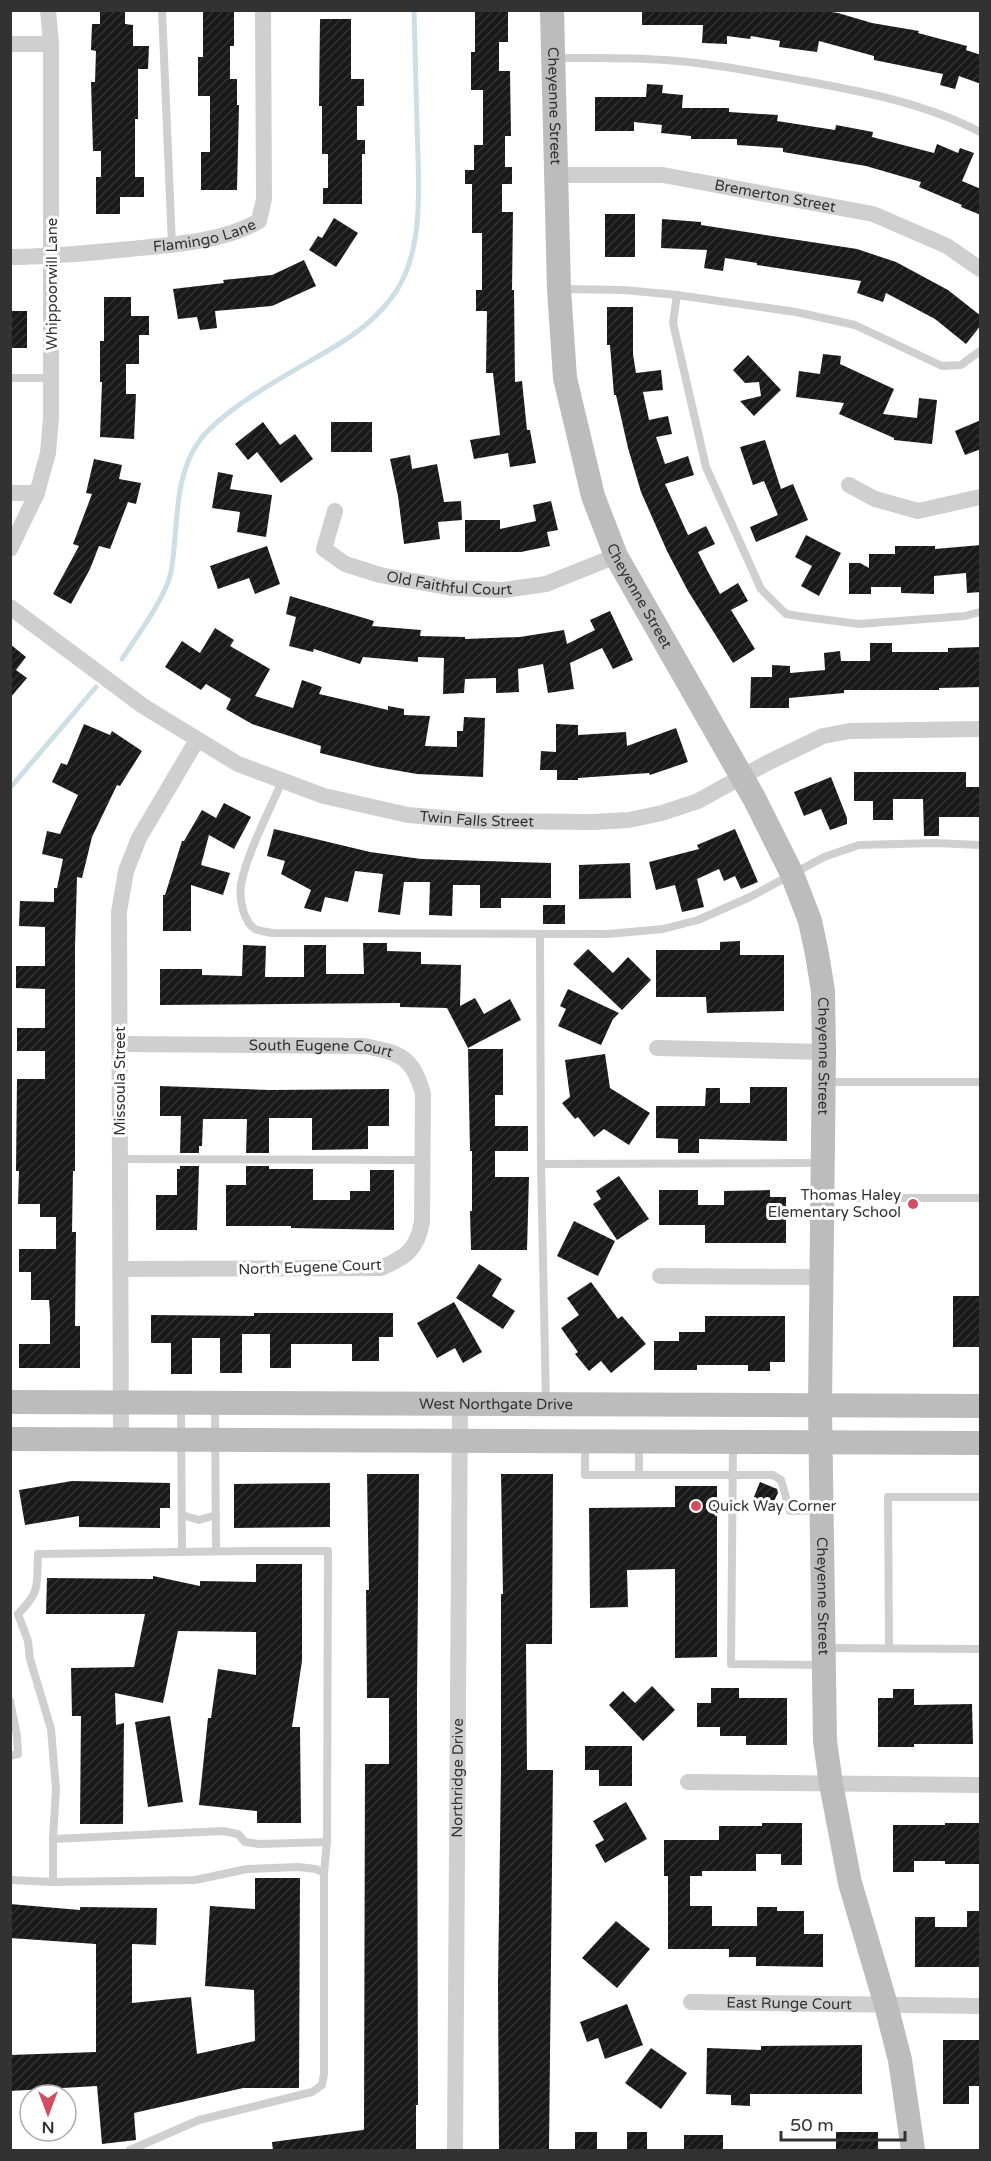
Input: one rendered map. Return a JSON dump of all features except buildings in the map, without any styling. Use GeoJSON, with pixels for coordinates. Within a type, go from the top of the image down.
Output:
{"type":"FeatureCollection","features":[{"type":"Feature","properties":{"kind":"street","name":"Whippoorwill Lane"},"geometry":{"type":"LineString","coordinates":[[10,549],[37,493],[48,453],[51,418],[51,44],[48,10]]}},
{"type":"Feature","properties":{"kind":"street","name":"Flamingo Lane"},"geometry":{"type":"LineString","coordinates":[[10,257],[52,257],[172,245],[242,231],[259,221],[264,199],[263,10]]}},
{"type":"Feature","properties":{"kind":"street","name":"Cheyenne Street"},"geometry":{"type":"LineString","coordinates":[[552,10],[559,289],[565,378],[593,496],[616,556],[742,777],[792,874],[810,921],[817,954],[823,991],[824,1052],[820,1406],[825,1741],[850,1883],[900,2060],[913,2151]]}},
{"type":"Feature","properties":{"kind":"street"},"geometry":{"type":"LineString","coordinates":[[10,44],[51,44]]}},
{"type":"Feature","properties":{"kind":"street","name":"Bremerton Street"},"geometry":{"type":"LineString","coordinates":[[555,175],[663,175],[873,214],[947,246],[981,269]]}},
{"type":"Feature","properties":{"kind":"street"},"geometry":{"type":"LineString","coordinates":[[849,485],[875,499],[918,512],[981,497]]}},
{"type":"Feature","properties":{"kind":"street"},"geometry":{"type":"LineString","coordinates":[[10,493],[37,493]]}},
{"type":"Feature","properties":{"kind":"street","name":"Old Faithful Court"},"geometry":{"type":"LineString","coordinates":[[335,512],[324,549],[345,564],[380,575],[452,588],[504,590],[546,584],[616,556]]}},
{"type":"Feature","properties":{"kind":"street","name":"Twin Falls Street"},"geometry":{"type":"LineString","coordinates":[[10,607],[143,706],[238,764],[324,796],[408,815],[479,821],[629,820],[662,813],[698,801],[804,743],[824,736],[850,731],[981,729]]}},
{"type":"Feature","properties":{"kind":"street","name":"Missoula Street"},"geometry":{"type":"LineString","coordinates":[[121,1440],[119,912],[126,871],[139,838],[196,740]]}},
{"type":"Feature","properties":{"kind":"street","name":"South Eugene Court"},"geometry":{"type":"LineString","coordinates":[[119,1044],[364,1046],[389,1051],[409,1063],[418,1074],[423,1094],[423,1165]]}},
{"type":"Feature","properties":{"kind":"street"},"geometry":{"type":"LineString","coordinates":[[657,1048],[824,1052]]}},
{"type":"Feature","properties":{"kind":"street","name":"North Eugene Court"},"geometry":{"type":"LineString","coordinates":[[121,1269],[381,1268],[400,1260],[411,1250],[420,1235],[423,1165]]}},
{"type":"Feature","properties":{"kind":"street"},"geometry":{"type":"LineString","coordinates":[[660,1276],[822,1277]]}},
{"type":"Feature","properties":{"kind":"street","name":"West Northgate Drive"},"geometry":{"type":"LineString","coordinates":[[10,1402],[981,1406]]}},
{"type":"Feature","properties":{"kind":"street","name":"Northridge Drive"},"geometry":{"type":"LineString","coordinates":[[455,2151],[460,1404]]}},
{"type":"Feature","properties":{"kind":"street"},"geometry":{"type":"LineString","coordinates":[[10,1439],[981,1443]]}},
{"type":"Feature","properties":{"kind":"street"},"geometry":{"type":"LineString","coordinates":[[688,1782],[981,1785]]}},
{"type":"Feature","properties":{"kind":"street","name":"East Runge Court"},"geometry":{"type":"LineString","coordinates":[[692,2002],[981,2006]]}},
{"type":"Feature","properties":{"kind":"lane"},"geometry":{"type":"LineString","coordinates":[[162,10],[172,245]]}},
{"type":"Feature","properties":{"kind":"lane"},"geometry":{"type":"LineString","coordinates":[[553,58],[667,60],[845,88],[910,104],[958,120],[981,132]]}},
{"type":"Feature","properties":{"kind":"lane"},"geometry":{"type":"LineString","coordinates":[[559,289],[624,290],[796,312],[855,325],[942,366],[961,365],[981,351]]}},
{"type":"Feature","properties":{"kind":"lane"},"geometry":{"type":"LineString","coordinates":[[677,296],[673,323],[705,466],[761,590],[786,614],[859,624],[965,616],[981,612]]}},
{"type":"Feature","properties":{"kind":"lane"},"geometry":{"type":"LineString","coordinates":[[10,378],[51,378]]}},
{"type":"Feature","properties":{"kind":"lane"},"geometry":{"type":"LineString","coordinates":[[282,781],[246,866],[241,887],[242,903],[247,919],[256,929],[273,933],[540,935],[608,934],[663,929],[698,920],[750,897],[824,857],[859,845],[913,843],[981,845]]}},
{"type":"Feature","properties":{"kind":"lane"},"geometry":{"type":"LineString","coordinates":[[540,935],[541,1164],[546,1405]]}},
{"type":"Feature","properties":{"kind":"lane"},"geometry":{"type":"LineString","coordinates":[[824,1082],[981,1082]]}},
{"type":"Feature","properties":{"kind":"lane"},"geometry":{"type":"LineString","coordinates":[[120,1159],[423,1165]]}},
{"type":"Feature","properties":{"kind":"lane"},"geometry":{"type":"LineString","coordinates":[[541,1164],[823,1163]]}},
{"type":"Feature","properties":{"kind":"lane"},"geometry":{"type":"LineString","coordinates":[[823,1198],[981,1198]]}},
{"type":"Feature","properties":{"kind":"lane"},"geometry":{"type":"LineString","coordinates":[[181,1403],[182,1552]]}},
{"type":"Feature","properties":{"kind":"lane"},"geometry":{"type":"LineString","coordinates":[[215,1403],[216,1551]]}},
{"type":"Feature","properties":{"kind":"lane"},"geometry":{"type":"LineString","coordinates":[[584,1442],[585,1475],[773,1475],[781,1480],[790,1511],[821,1510]]}},
{"type":"Feature","properties":{"kind":"lane"},"geometry":{"type":"LineString","coordinates":[[639,1442],[639,1475]]}},
{"type":"Feature","properties":{"kind":"lane"},"geometry":{"type":"LineString","coordinates":[[733,1442],[731,1664],[889,1648],[981,1649]]}},
{"type":"Feature","properties":{"kind":"lane"},"geometry":{"type":"LineString","coordinates":[[889,1648],[888,1497],[981,1497]]}},
{"type":"Feature","properties":{"kind":"lane"},"geometry":{"type":"LineString","coordinates":[[182,1515],[199,1520],[216,1515]]}},
{"type":"Feature","properties":{"kind":"lane"},"geometry":{"type":"LineString","coordinates":[[53,1882],[56,1788],[51,1729],[18,1614],[30,1602],[37,1588],[38,1554],[328,1551],[327,1842],[324,1873],[324,2074],[322,2085],[312,2092],[199,2120],[130,2151]]}},
{"type":"Feature","properties":{"kind":"lane"},"geometry":{"type":"LineString","coordinates":[[10,1701],[18,1754],[10,1756]]}},
{"type":"Feature","properties":{"kind":"lane"},"geometry":{"type":"LineString","coordinates":[[53,1839],[223,1831],[238,1834],[246,1842],[259,1844],[327,1842]]}},
{"type":"Feature","properties":{"kind":"lane"},"geometry":{"type":"LineString","coordinates":[[10,1880],[53,1882],[195,1880],[247,1869],[288,1867],[316,1869],[324,1873]]}},
{"type":"Feature","properties":{"kind":"waterway"},"geometry":{"type":"LineString","coordinates":[[122,659],[150,616],[168,582],[181,487],[191,455],[200,440],[227,414],[244,402],[360,330],[389,301],[405,275],[416,233],[419,188],[414,10]]}},
{"type":"Feature","properties":{"kind":"waterway"},"geometry":{"type":"LineString","coordinates":[[10,788],[96,687]]}},
{"type":"Feature","properties":{"kind":"place","name":"Thomas Haley Elementary School"},"geometry":{"type":"Point","coordinates":[913,1204]}},
{"type":"Feature","properties":{"kind":"place","name":"Quick Way Corner"},"geometry":{"type":"Point","coordinates":[696,1506]}}]}
